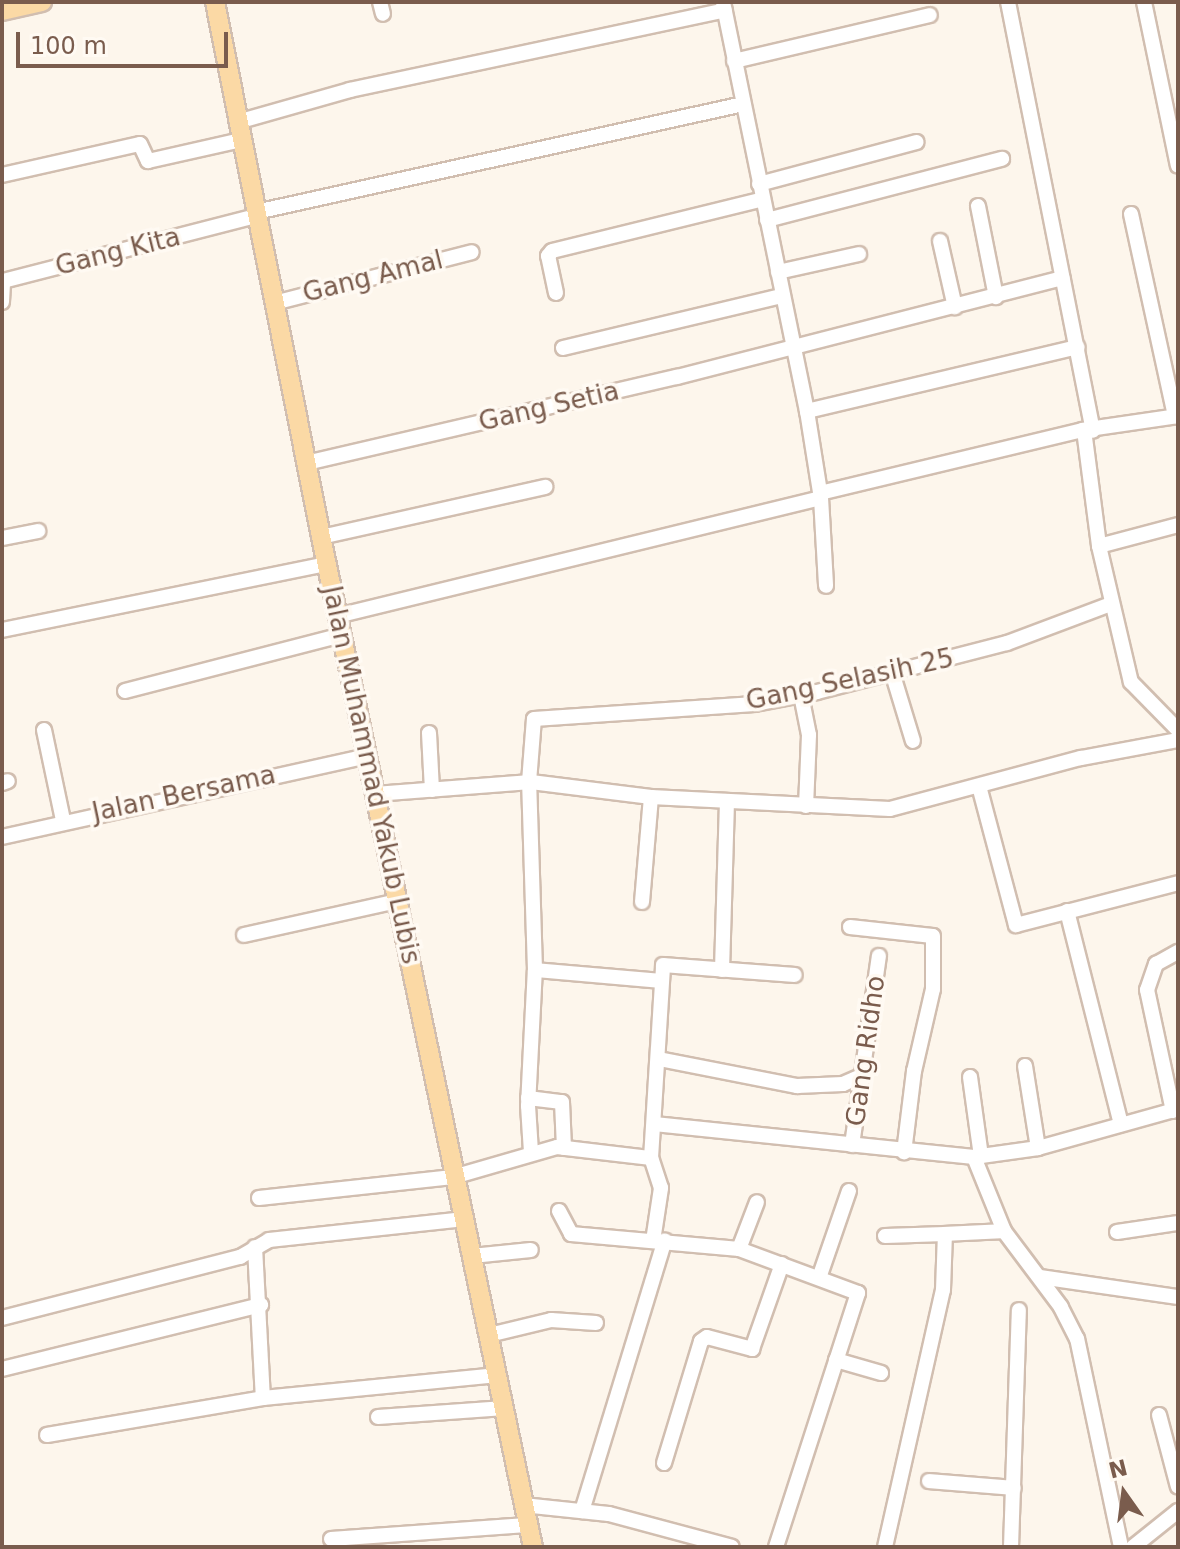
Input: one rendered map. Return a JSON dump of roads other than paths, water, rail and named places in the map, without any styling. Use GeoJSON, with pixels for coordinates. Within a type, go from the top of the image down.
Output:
{"type":"FeatureCollection","features":[{"type":"Feature","properties":{"kind":"main road"},"geometry":{"type":"LineString","coordinates":[[2,11],[42,2]]}},
{"type":"Feature","properties":{"kind":"main road","name":"Jalan Muhammad Yakub Lubis"},"geometry":{"type":"LineString","coordinates":[[215,2],[326,564],[533,1547]]}},
{"type":"Feature","properties":{"kind":"street"},"geometry":{"type":"LineString","coordinates":[[1008,2],[1078,347],[1099,546],[1111,604],[1134,690],[1178,730]]}},
{"type":"Feature","properties":{"kind":"street"},"geometry":{"type":"LineString","coordinates":[[1144,2],[1178,166]]}},
{"type":"Feature","properties":{"kind":"street"},"geometry":{"type":"LineString","coordinates":[[2,175],[140,144],[148,161],[350,90],[724,6],[807,411],[820,496],[826,586]]}},
{"type":"Feature","properties":{"kind":"street"},"geometry":{"type":"LineString","coordinates":[[734,61],[930,15]]}},
{"type":"Feature","properties":{"kind":"street"},"geometry":{"type":"LineString","coordinates":[[256,214],[743,104]]}},
{"type":"Feature","properties":{"kind":"street"},"geometry":{"type":"LineString","coordinates":[[556,293],[548,256],[552,251],[917,142]]}},
{"type":"Feature","properties":{"kind":"street"},"geometry":{"type":"LineString","coordinates":[[767,220],[1002,159]]}},
{"type":"Feature","properties":{"kind":"street"},"geometry":{"type":"LineString","coordinates":[[978,206],[996,297]]}},
{"type":"Feature","properties":{"kind":"street","name":"Gang Kita"},"geometry":{"type":"LineString","coordinates":[[2,302],[3,281],[256,214]]}},
{"type":"Feature","properties":{"kind":"street"},"geometry":{"type":"LineString","coordinates":[[337,616],[1089,430],[1176,416],[1131,214]]}},
{"type":"Feature","properties":{"kind":"street"},"geometry":{"type":"LineString","coordinates":[[940,241],[955,307]]}},
{"type":"Feature","properties":{"kind":"street","name":"Gang Amal"},"geometry":{"type":"LineString","coordinates":[[274,303],[472,252]]}},
{"type":"Feature","properties":{"kind":"street"},"geometry":{"type":"LineString","coordinates":[[778,272],[859,254]]}},
{"type":"Feature","properties":{"kind":"street","name":"Gang Setia"},"geometry":{"type":"LineString","coordinates":[[306,463],[792,348],[1062,278]]}},
{"type":"Feature","properties":{"kind":"street"},"geometry":{"type":"LineString","coordinates":[[563,348],[782,296]]}},
{"type":"Feature","properties":{"kind":"street"},"geometry":{"type":"LineString","coordinates":[[807,411],[1078,347]]}},
{"type":"Feature","properties":{"kind":"street"},"geometry":{"type":"LineString","coordinates":[[321,537],[545,487]]}},
{"type":"Feature","properties":{"kind":"street"},"geometry":{"type":"LineString","coordinates":[[1099,546],[1178,525]]}},
{"type":"Feature","properties":{"kind":"street"},"geometry":{"type":"LineString","coordinates":[[2,538],[38,531]]}},
{"type":"Feature","properties":{"kind":"street"},"geometry":{"type":"LineString","coordinates":[[2,630],[326,564]]}},
{"type":"Feature","properties":{"kind":"street","name":"Gang Selasih 25"},"geometry":{"type":"LineString","coordinates":[[529,782],[534,719],[754,704],[801,695],[1007,643],[1111,604]]}},
{"type":"Feature","properties":{"kind":"street"},"geometry":{"type":"LineString","coordinates":[[125,691],[342,635]]}},
{"type":"Feature","properties":{"kind":"street"},"geometry":{"type":"LineString","coordinates":[[892,672],[913,741]]}},
{"type":"Feature","properties":{"kind":"street"},"geometry":{"type":"LineString","coordinates":[[801,695],[809,735],[806,806]]}},
{"type":"Feature","properties":{"kind":"street"},"geometry":{"type":"LineString","coordinates":[[44,730],[63,820]]}},
{"type":"Feature","properties":{"kind":"street"},"geometry":{"type":"LineString","coordinates":[[429,733],[432,790]]}},
{"type":"Feature","properties":{"kind":"street"},"geometry":{"type":"LineString","coordinates":[[375,794],[529,782],[651,797],[890,809],[1081,758],[1178,740]]}},
{"type":"Feature","properties":{"kind":"street","name":"Jalan Bersama"},"geometry":{"type":"LineString","coordinates":[[2,837],[63,820],[368,756]]}},
{"type":"Feature","properties":{"kind":"street"},"geometry":{"type":"LineString","coordinates":[[529,782],[535,970],[528,1098],[531,1152]]}},
{"type":"Feature","properties":{"kind":"street"},"geometry":{"type":"LineString","coordinates":[[979,786],[1016,925],[1178,883]]}},
{"type":"Feature","properties":{"kind":"street"},"geometry":{"type":"LineString","coordinates":[[642,902],[651,797]]}},
{"type":"Feature","properties":{"kind":"street"},"geometry":{"type":"LineString","coordinates":[[722,970],[727,801]]}},
{"type":"Feature","properties":{"kind":"street"},"geometry":{"type":"LineString","coordinates":[[244,935],[397,901]]}},
{"type":"Feature","properties":{"kind":"street"},"geometry":{"type":"LineString","coordinates":[[1067,911],[1121,1124]]}},
{"type":"Feature","properties":{"kind":"street"},"geometry":{"type":"LineString","coordinates":[[850,927],[933,936],[933,989],[914,1071],[904,1152]]}},
{"type":"Feature","properties":{"kind":"street"},"geometry":{"type":"LineString","coordinates":[[654,1124],[904,1152],[978,1157],[1038,1148],[1175,1110],[1147,990],[1156,964],[1178,952]]}},
{"type":"Feature","properties":{"kind":"street","name":"Gang Ridho"},"geometry":{"type":"LineString","coordinates":[[852,1145],[879,956]]}},
{"type":"Feature","properties":{"kind":"street"},"geometry":{"type":"LineString","coordinates":[[582,1511],[659,1240],[661,1188],[651,1158],[663,965],[795,975]]}},
{"type":"Feature","properties":{"kind":"street"},"geometry":{"type":"LineString","coordinates":[[535,970],[661,981]]}},
{"type":"Feature","properties":{"kind":"street"},"geometry":{"type":"LineString","coordinates":[[659,1059],[797,1086],[843,1084],[863,1075]]}},
{"type":"Feature","properties":{"kind":"street"},"geometry":{"type":"LineString","coordinates":[[1025,1066],[1038,1148]]}},
{"type":"Feature","properties":{"kind":"street"},"geometry":{"type":"LineString","coordinates":[[970,1077],[978,1157],[1004,1231],[1040,1277],[1077,1339],[1121,1547]]}},
{"type":"Feature","properties":{"kind":"street"},"geometry":{"type":"LineString","coordinates":[[528,1098],[562,1102],[564,1148]]}},
{"type":"Feature","properties":{"kind":"street"},"geometry":{"type":"LineString","coordinates":[[259,1198],[453,1177],[531,1152],[564,1148],[651,1158]]}},
{"type":"Feature","properties":{"kind":"street"},"geometry":{"type":"LineString","coordinates":[[819,1278],[849,1191]]}},
{"type":"Feature","properties":{"kind":"street"},"geometry":{"type":"LineString","coordinates":[[739,1249],[757,1202]]}},
{"type":"Feature","properties":{"kind":"street"},"geometry":{"type":"LineString","coordinates":[[559,1211],[571,1234],[739,1249],[858,1293],[776,1547]]}},
{"type":"Feature","properties":{"kind":"street"},"geometry":{"type":"LineString","coordinates":[[2,1318],[240,1257],[269,1240],[465,1219]]}},
{"type":"Feature","properties":{"kind":"street"},"geometry":{"type":"LineString","coordinates":[[1117,1232],[1178,1223]]}},
{"type":"Feature","properties":{"kind":"street"},"geometry":{"type":"LineString","coordinates":[[885,1236],[1004,1231]]}},
{"type":"Feature","properties":{"kind":"street"},"geometry":{"type":"LineString","coordinates":[[885,1547],[943,1290],[945,1234]]}},
{"type":"Feature","properties":{"kind":"street"},"geometry":{"type":"LineString","coordinates":[[255,1247],[261,1305],[263,1398]]}},
{"type":"Feature","properties":{"kind":"street"},"geometry":{"type":"LineString","coordinates":[[472,1256],[531,1250]]}},
{"type":"Feature","properties":{"kind":"street"},"geometry":{"type":"LineString","coordinates":[[664,1463],[701,1341],[707,1337],[752,1349],[782,1264]]}},
{"type":"Feature","properties":{"kind":"street"},"geometry":{"type":"LineString","coordinates":[[1040,1277],[1177,1297]]}},
{"type":"Feature","properties":{"kind":"street"},"geometry":{"type":"LineString","coordinates":[[2,1369],[261,1305]]}},
{"type":"Feature","properties":{"kind":"street"},"geometry":{"type":"LineString","coordinates":[[1011,1547],[1019,1310]]}},
{"type":"Feature","properties":{"kind":"street"},"geometry":{"type":"LineString","coordinates":[[489,1335],[551,1320],[596,1323]]}},
{"type":"Feature","properties":{"kind":"street"},"geometry":{"type":"LineString","coordinates":[[836,1360],[881,1373]]}},
{"type":"Feature","properties":{"kind":"street"},"geometry":{"type":"LineString","coordinates":[[47,1435],[263,1398],[498,1375]]}},
{"type":"Feature","properties":{"kind":"street"},"geometry":{"type":"LineString","coordinates":[[378,1417],[505,1408]]}},
{"type":"Feature","properties":{"kind":"street"},"geometry":{"type":"LineString","coordinates":[[1159,1415],[1178,1487]]}},
{"type":"Feature","properties":{"kind":"street"},"geometry":{"type":"LineString","coordinates":[[929,1481],[1014,1488]]}},
{"type":"Feature","properties":{"kind":"street"},"geometry":{"type":"LineString","coordinates":[[523,1505],[582,1511],[732,1547]]}},
{"type":"Feature","properties":{"kind":"street"},"geometry":{"type":"LineString","coordinates":[[1133,1547],[1178,1511]]}},
{"type":"Feature","properties":{"kind":"street"},"geometry":{"type":"LineString","coordinates":[[331,1539],[527,1525]]}},
{"type":"Feature","properties":{"kind":"street"},"geometry":{"type":"LineString","coordinates":[[667,1547],[669,1531]]}}]}
